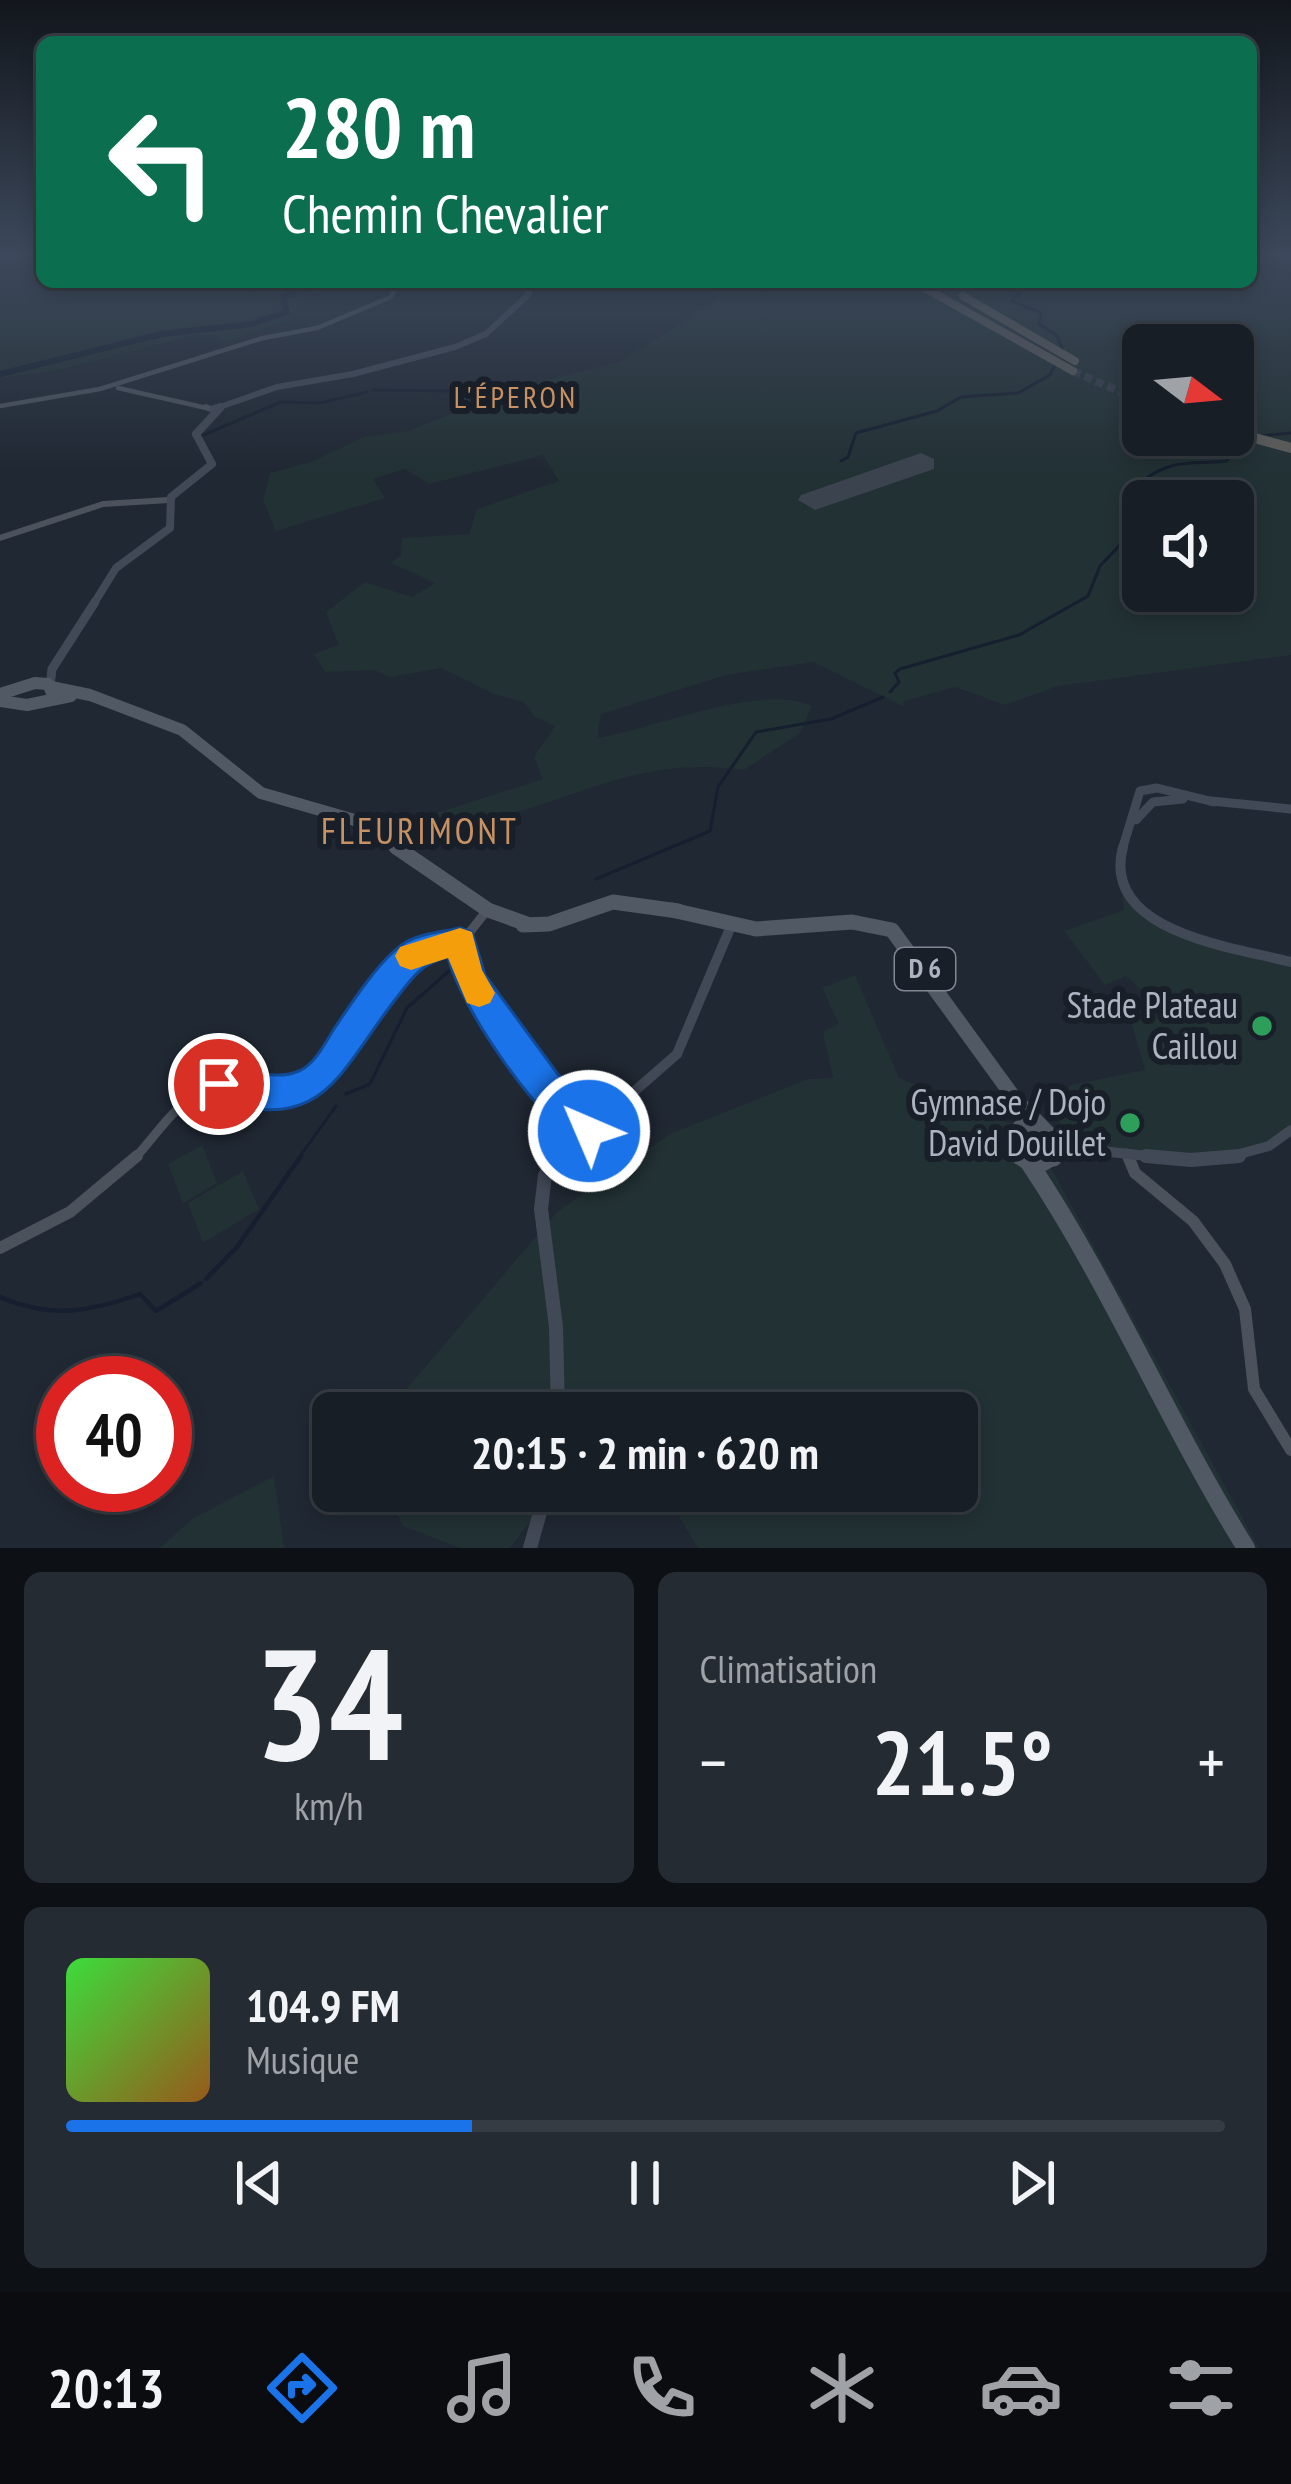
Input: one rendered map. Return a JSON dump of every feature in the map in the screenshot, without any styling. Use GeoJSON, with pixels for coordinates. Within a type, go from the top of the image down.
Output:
{"type":"FeatureCollection","features":[{"type":"Feature","properties":{"kind":"highway"},"geometry":{"type":"LineString","coordinates":[[998,326],[1068,363],[1014,326]]}},
{"type":"Feature","properties":{"kind":"highway"},"geometry":{"type":"LineString","coordinates":[[1254,431],[1291,439]]}},
{"type":"Feature","properties":{"kind":"highway"},"geometry":{"type":"LineString","coordinates":[[1254,434],[1291,448]]}},
{"type":"Feature","properties":{"kind":"main road"},"geometry":{"type":"LineString","coordinates":[[17,702],[125,559],[172,526],[170,500],[212,464],[196,434],[207,409],[278,387],[413,360],[486,334],[494,326]]}},
{"type":"Feature","properties":{"kind":"main road"},"geometry":{"type":"LineString","coordinates":[[0,698],[27,705],[41,701],[51,687],[52,669],[95,600]]}},
{"type":"Feature","properties":{"kind":"main road"},"geometry":{"type":"LineString","coordinates":[[76,630],[80,619]]}},
{"type":"Feature","properties":{"kind":"main road"},"geometry":{"type":"LineString","coordinates":[[0,698],[29,686],[51,687]]}},
{"type":"Feature","properties":{"kind":"main road","name":"D 6"},"geometry":{"type":"LineString","coordinates":[[51,687],[182,730],[261,793],[358,821],[486,912],[527,924],[550,924],[613,902],[804,928]]}},
{"type":"Feature","properties":{"kind":"main road","name":"D 6"},"geometry":{"type":"LineString","coordinates":[[41,701],[65,696],[102,700]]}},
{"type":"Feature","properties":{"kind":"main road"},"geometry":{"type":"LineString","coordinates":[[1291,809],[1214,802],[1149,788],[1138,795],[1133,824],[1117,864],[1125,896],[1140,911],[1178,931],[1291,962]]}},
{"type":"Feature","properties":{"kind":"main road"},"geometry":{"type":"LineString","coordinates":[[1133,824],[1150,803],[1166,794]]}},
{"type":"Feature","properties":{"kind":"main road"},"geometry":{"type":"LineString","coordinates":[[1138,795],[1150,803]]}},
{"type":"Feature","properties":{"kind":"main road","name":"D 6"},"geometry":{"type":"LineString","coordinates":[[673,910],[730,926],[777,931],[865,923],[899,936],[1016,1099],[1046,1130]]}},
{"type":"Feature","properties":{"kind":"main road"},"geometry":{"type":"LineString","coordinates":[[558,1392],[556,1327],[541,1209],[548,1168],[677,1054],[730,926]]}},
{"type":"Feature","properties":{"kind":"main road"},"geometry":{"type":"LineString","coordinates":[[1016,1099],[1018,1126],[1012,1142],[1045,1161],[1104,1150]]}},
{"type":"Feature","properties":{"kind":"main road"},"geometry":{"type":"LineString","coordinates":[[1018,1126],[1046,1130],[1104,1150],[1239,1159],[1277,1143],[1291,1130]]}},
{"type":"Feature","properties":{"kind":"main road"},"geometry":{"type":"LineString","coordinates":[[1046,1130],[1049,1183],[1129,1312],[1202,1465],[1251,1548]]}},
{"type":"Feature","properties":{"kind":"main road"},"geometry":{"type":"LineString","coordinates":[[530,1548],[540,1512]]}},
{"type":"Feature","properties":{"kind":"street"},"geometry":{"type":"LineString","coordinates":[[0,406],[51,394],[118,388],[139,376],[309,326]]}},
{"type":"Feature","properties":{"kind":"street"},"geometry":{"type":"LineString","coordinates":[[118,388],[126,395],[164,394],[207,409]]}},
{"type":"Feature","properties":{"kind":"street"},"geometry":{"type":"LineString","coordinates":[[0,538],[103,504],[170,500]]}},
{"type":"Feature","properties":{"kind":"street"},"geometry":{"type":"LineString","coordinates":[[0,1248],[64,1216],[129,1166],[185,1103],[208,1088],[230,1082],[285,1092],[308,1086],[327,1070],[358,1021],[409,958],[420,950],[460,941],[486,912]]}},
{"type":"Feature","properties":{"kind":"street"},"geometry":{"type":"LineString","coordinates":[[460,941],[467,974],[544,1085],[589,1131]]}},
{"type":"Feature","properties":{"kind":"street"},"geometry":{"type":"LineString","coordinates":[[1126,1152],[1135,1173],[1185,1213],[1225,1264],[1245,1309],[1254,1389],[1291,1450]]}},
{"type":"Feature","properties":{"kind":"shaded area"},"geometry":{"type":"Polygon","coordinates":[[[0,326],[272,326],[225,342],[214,335],[195,335],[54,371],[0,378],[0,326]]]}},
{"type":"Feature","properties":{"kind":"shaded area"},"geometry":{"type":"Polygon","coordinates":[[[675,326],[1122,326],[1122,456],[1254,456],[1254,326],[1291,326],[1291,655],[1058,686],[1005,705],[955,687],[904,701],[903,706],[813,662],[726,675],[601,714],[597,738],[765,700],[812,706],[800,733],[744,770],[692,767],[624,778],[462,827],[410,849],[384,830],[543,779],[534,757],[555,726],[535,717],[524,702],[494,694],[441,668],[390,677],[374,670],[325,672],[314,654],[339,645],[326,612],[365,582],[412,597],[435,583],[391,563],[401,555],[402,538],[469,534],[477,509],[559,481],[543,455],[429,484],[405,469],[373,479],[385,498],[276,531],[263,500],[270,473],[311,462],[364,437],[408,431],[516,388],[620,362],[675,326]]]}},
{"type":"Feature","properties":{"kind":"shaded area"},"geometry":{"type":"Polygon","coordinates":[[[1121,887],[1161,924],[1291,962],[1291,1130],[1239,1159],[1104,1151],[1102,1143],[1063,1134],[1054,1103],[1071,1085],[1145,1070],[1128,1011],[1159,1006],[1126,976],[1105,985],[1064,931],[1124,910],[1121,887]]]}},
{"type":"Feature","properties":{"kind":"shaded area"},"geometry":{"type":"Polygon","coordinates":[[[855,975],[899,1078],[1005,1122],[1028,1126],[1259,1548],[698,1548],[677,1512],[978,1512],[978,1392],[404,1392],[557,1212],[670,1134],[808,1079],[833,1078],[823,1032],[839,1024],[822,988],[855,975]]]}},
{"type":"Feature","properties":{"kind":"shaded area"},"geometry":{"type":"Polygon","coordinates":[[[202,1145],[217,1183],[183,1203],[168,1164],[202,1145]]]}},
{"type":"Feature","properties":{"kind":"shaded area"},"geometry":{"type":"Polygon","coordinates":[[[243,1171],[259,1209],[203,1243],[188,1203],[243,1171]]]}},
{"type":"Feature","properties":{"kind":"shaded area"},"geometry":{"type":"Polygon","coordinates":[[[274,1476],[284,1548],[160,1548],[192,1519],[274,1476]]]}},
{"type":"Feature","properties":{"kind":"shaded area"},"geometry":{"type":"Polygon","coordinates":[[[397,1512],[537,1512],[510,1548],[460,1548],[403,1526],[397,1512]]]}},
{"type":"Feature","properties":{"kind":"waterway"},"geometry":{"type":"LineString","coordinates":[[0,374],[162,334],[231,326]]}},
{"type":"Feature","properties":{"kind":"waterway"},"geometry":{"type":"LineString","coordinates":[[1042,326],[1057,336],[1062,348]]}},
{"type":"Feature","properties":{"kind":"waterway"},"geometry":{"type":"LineString","coordinates":[[841,461],[848,457],[856,433],[937,411],[961,397],[1018,393],[1050,375],[1056,362]]}},
{"type":"Feature","properties":{"kind":"waterway"},"geometry":{"type":"LineString","coordinates":[[373,390],[468,391]]}},
{"type":"Feature","properties":{"kind":"waterway"},"geometry":{"type":"LineString","coordinates":[[201,436],[281,402],[320,403],[367,392]]}},
{"type":"Feature","properties":{"kind":"waterway"},"geometry":{"type":"LineString","coordinates":[[477,392],[493,398],[514,393]]}},
{"type":"Feature","properties":{"kind":"waterway"},"geometry":{"type":"LineString","coordinates":[[1260,436],[1291,433]]}},
{"type":"Feature","properties":{"kind":"waterway"},"geometry":{"type":"LineString","coordinates":[[1148,480],[1176,465],[1226,461],[1231,456]]}},
{"type":"Feature","properties":{"kind":"waterway"},"geometry":{"type":"LineString","coordinates":[[890,692],[899,682],[895,673],[900,669],[1019,635],[1088,596],[1100,566],[1122,543]]}},
{"type":"Feature","properties":{"kind":"waterway"},"geometry":{"type":"LineString","coordinates":[[596,879],[710,831],[718,787],[756,732],[831,719],[883,697]]}},
{"type":"Feature","properties":{"kind":"waterway"},"geometry":{"type":"LineString","coordinates":[[346,1094],[370,1084],[407,1008],[449,971]]}},
{"type":"Feature","properties":{"kind":"waterway"},"geometry":{"type":"LineString","coordinates":[[298,1159],[336,1106]]}},
{"type":"Feature","properties":{"kind":"waterway"},"geometry":{"type":"LineString","coordinates":[[206,1279],[237,1247],[301,1156]]}},
{"type":"Feature","properties":{"kind":"waterway"},"geometry":{"type":"LineString","coordinates":[[0,1297],[36,1308],[70,1310],[140,1294],[156,1311],[201,1283]]}},
{"type":"Feature","properties":{"kind":"runway"},"geometry":{"type":"LineString","coordinates":[[921,460],[926,464],[815,503],[810,500],[921,460]]}},
{"type":"Feature","properties":{"kind":"tunnel"},"geometry":{"type":"LineString","coordinates":[[1073,371],[1122,393]]}},
{"type":"Feature","properties":{"kind":"slow traffic"},"geometry":{"type":"LineString","coordinates":[[411,956],[460,941],[467,974],[479,993]]}},
{"type":"Feature","properties":{"kind":"place","name":"Stade Plateau Caillou"},"geometry":{"type":"Point","coordinates":[1262,1026]}},
{"type":"Feature","properties":{"kind":"place","name":"Gymnase / Dojo David Douillet"},"geometry":{"type":"Point","coordinates":[1130,1123]}},
{"type":"Feature","properties":{"kind":"district","name":"L'ÉPERON"},"geometry":{"type":"Point","coordinates":[516,398]}},
{"type":"Feature","properties":{"kind":"district","name":"FLEURIMONT"},"geometry":{"type":"Point","coordinates":[420,831]}},
{"type":"Feature","properties":{"kind":"route"},"geometry":{"type":"LineString","coordinates":[[219,1084],[278,1092],[308,1086],[327,1070],[358,1021],[409,958],[420,950],[460,941],[470,980],[544,1085],[589,1131]]}}]}
